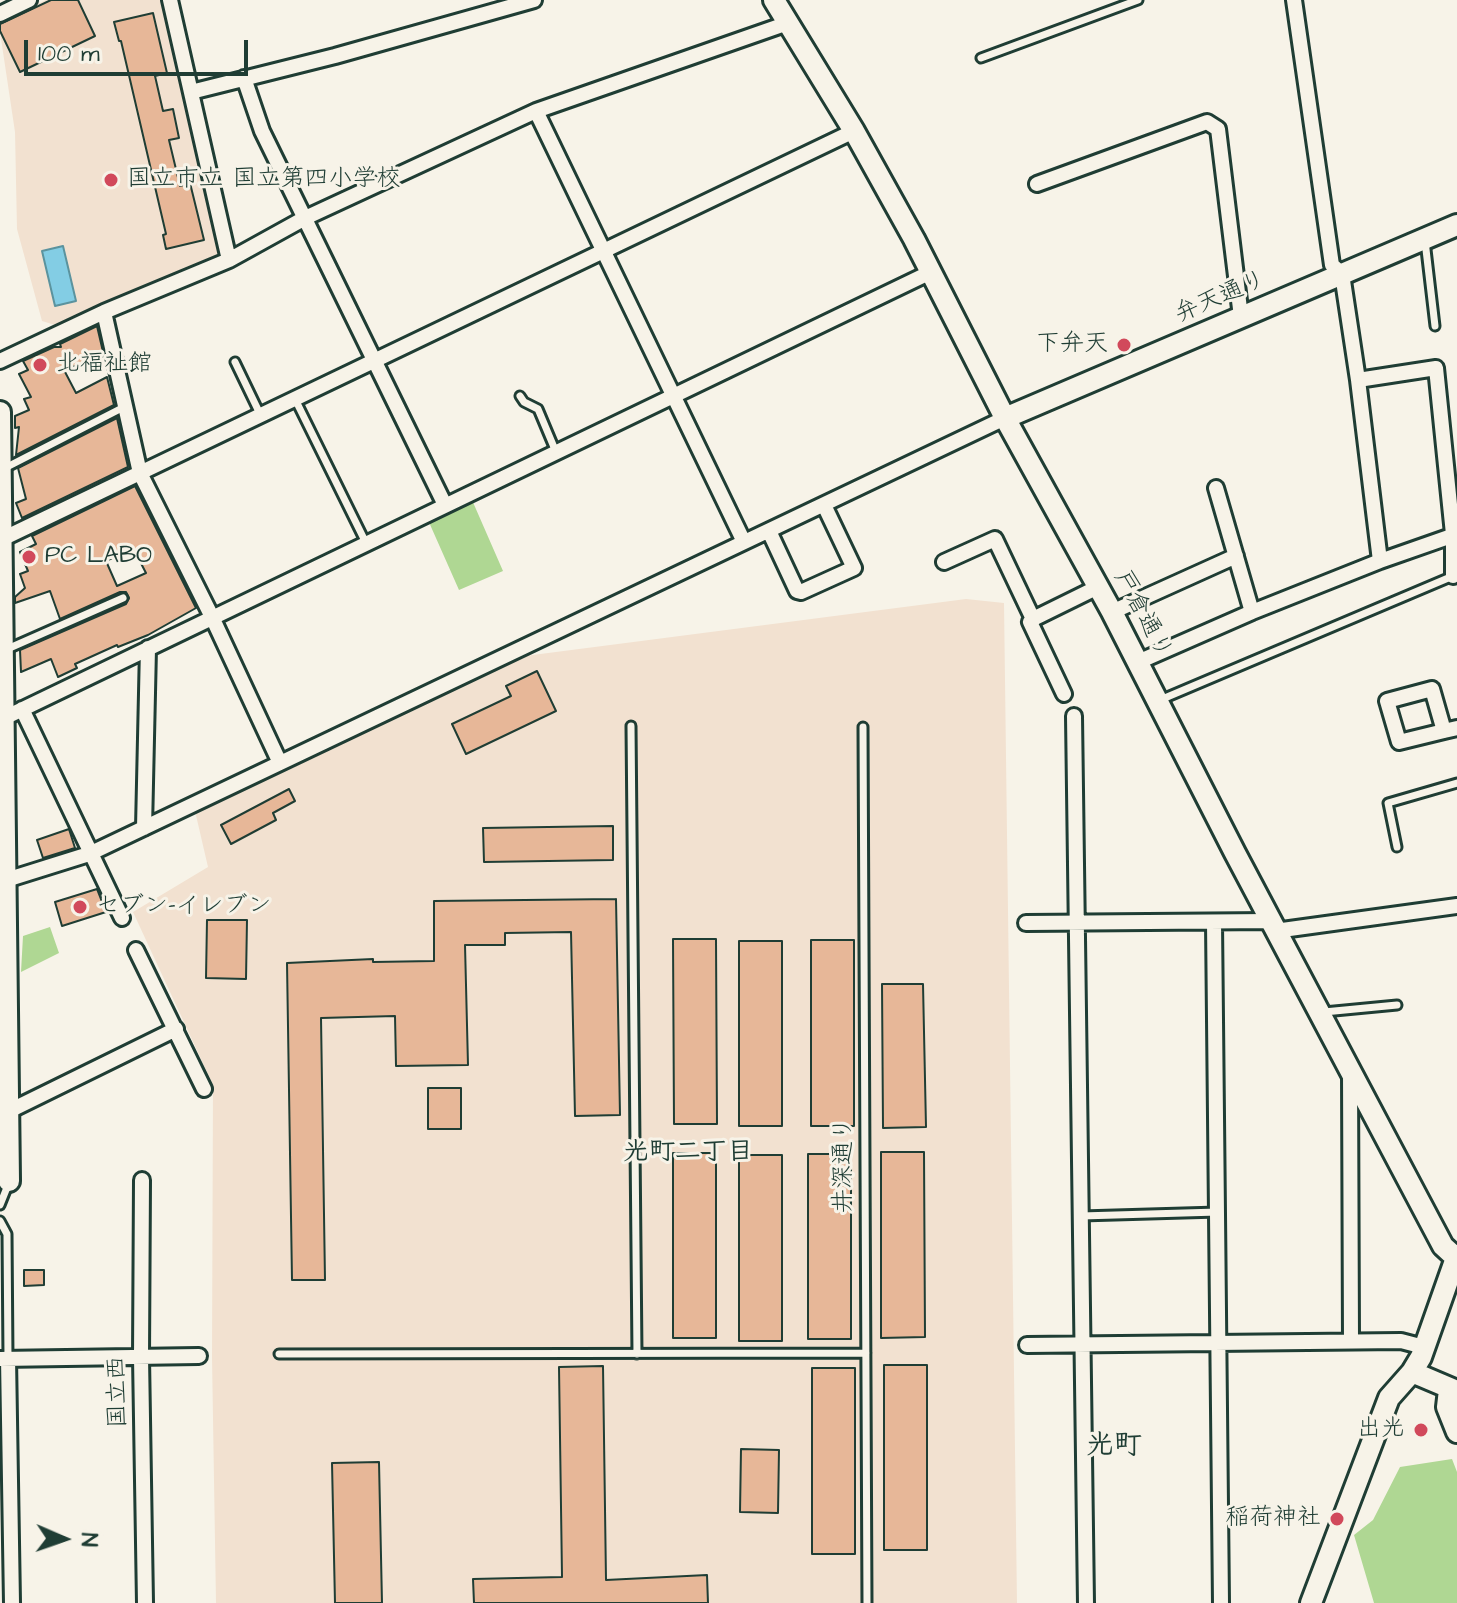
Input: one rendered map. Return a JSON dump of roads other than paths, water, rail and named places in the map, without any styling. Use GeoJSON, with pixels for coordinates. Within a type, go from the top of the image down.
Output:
{"type":"FeatureCollection","features":[{"type":"Feature","properties":{"kind":"street"},"geometry":{"type":"LineString","coordinates":[[0,14],[29,0]]}},
{"type":"Feature","properties":{"kind":"street"},"geometry":{"type":"LineString","coordinates":[[170,0],[229,260]]}},
{"type":"Feature","properties":{"kind":"street"},"geometry":{"type":"LineString","coordinates":[[191,92],[534,0]]}},
{"type":"Feature","properties":{"kind":"street","name":"戸倉通り"},"geometry":{"type":"LineString","coordinates":[[774,0],[854,131],[931,272],[1005,418],[1112,612],[1350,1072],[1443,1246],[1456,1257]]}},
{"type":"Feature","properties":{"kind":"street"},"geometry":{"type":"LineString","coordinates":[[1294,0],[1332,265],[1342,274],[1380,561]]}},
{"type":"Feature","properties":{"kind":"street"},"geometry":{"type":"LineString","coordinates":[[0,361],[104,312],[229,260],[305,218],[536,111],[788,23]]}},
{"type":"Feature","properties":{"kind":"street"},"geometry":{"type":"LineString","coordinates":[[244,78],[262,131],[445,505]]}},
{"type":"Feature","properties":{"kind":"street"},"geometry":{"type":"LineString","coordinates":[[536,111],[744,542]]}},
{"type":"Feature","properties":{"kind":"street"},"geometry":{"type":"LineString","coordinates":[[1037,184],[1207,122],[1218,129],[1241,317]]}},
{"type":"Feature","properties":{"kind":"street"},"geometry":{"type":"LineString","coordinates":[[1,540],[854,131]]}},
{"type":"Feature","properties":{"kind":"street","name":"弁天通り"},"geometry":{"type":"LineString","coordinates":[[1005,418],[1457,225]]}},
{"type":"Feature","properties":{"kind":"street"},"geometry":{"type":"LineString","coordinates":[[8,716],[931,272]]}},
{"type":"Feature","properties":{"kind":"street"},"geometry":{"type":"LineString","coordinates":[[104,312],[140,473],[280,763]]}},
{"type":"Feature","properties":{"kind":"street"},"geometry":{"type":"LineString","coordinates":[[1358,380],[1436,368],[1455,534],[1453,576]]}},
{"type":"Feature","properties":{"kind":"street"},"geometry":{"type":"LineString","coordinates":[[0,412],[1,652],[8,716],[3,881],[4,1113],[9,1181]]}},
{"type":"Feature","properties":{"kind":"street"},"geometry":{"type":"LineString","coordinates":[[3,881],[89,854],[1005,418]]}},
{"type":"Feature","properties":{"kind":"street"},"geometry":{"type":"LineString","coordinates":[[1216,488],[1252,612]]}},
{"type":"Feature","properties":{"kind":"street"},"geometry":{"type":"LineString","coordinates":[[769,531],[797,591],[801,592],[854,568],[824,505]]}},
{"type":"Feature","properties":{"kind":"street"},"geometry":{"type":"LineString","coordinates":[[1138,662],[1252,612],[1455,534]]}},
{"type":"Feature","properties":{"kind":"street"},"geometry":{"type":"LineString","coordinates":[[944,562],[995,539],[1033,619]]}},
{"type":"Feature","properties":{"kind":"street"},"geometry":{"type":"LineString","coordinates":[[1112,612],[1236,556]]}},
{"type":"Feature","properties":{"kind":"street"},"geometry":{"type":"LineString","coordinates":[[1064,694],[1030,622],[1098,587]]}},
{"type":"Feature","properties":{"kind":"street"},"geometry":{"type":"LineString","coordinates":[[144,828],[148,648]]}},
{"type":"Feature","properties":{"kind":"street"},"geometry":{"type":"LineString","coordinates":[[1432,689],[1451,730],[1399,742],[1387,701],[1432,689]]}},
{"type":"Feature","properties":{"kind":"street"},"geometry":{"type":"LineString","coordinates":[[8,716],[89,854],[122,918]]}},
{"type":"Feature","properties":{"kind":"street"},"geometry":{"type":"LineString","coordinates":[[1074,716],[1086,1603]]}},
{"type":"Feature","properties":{"kind":"street"},"geometry":{"type":"LineString","coordinates":[[1026,923],[1214,922],[1273,926],[1457,906]]}},
{"type":"Feature","properties":{"kind":"street"},"geometry":{"type":"LineString","coordinates":[[1214,922],[1221,1603]]}},
{"type":"Feature","properties":{"kind":"street"},"geometry":{"type":"LineString","coordinates":[[136,950],[204,1089]]}},
{"type":"Feature","properties":{"kind":"street"},"geometry":{"type":"LineString","coordinates":[[4,1113],[176,1029]]}},
{"type":"Feature","properties":{"kind":"street"},"geometry":{"type":"LineString","coordinates":[[1350,1072],[1351,1341]]}},
{"type":"Feature","properties":{"kind":"street","name":"国立西"},"geometry":{"type":"LineString","coordinates":[[142,1180],[145,1603]]}},
{"type":"Feature","properties":{"kind":"street"},"geometry":{"type":"LineString","coordinates":[[1318,1598],[1389,1398],[1412,1372],[1424,1347],[1456,1257]]}},
{"type":"Feature","properties":{"kind":"street"},"geometry":{"type":"LineString","coordinates":[[1027,1345],[1401,1341],[1424,1347]]}},
{"type":"Feature","properties":{"kind":"street"},"geometry":{"type":"LineString","coordinates":[[12,1603],[4,1358],[199,1356]]}},
{"type":"Feature","properties":{"kind":"street"},"geometry":{"type":"LineString","coordinates":[[1412,1372],[1453,1391],[1447,1407],[1457,1432]]}},
{"type":"Feature","properties":{"kind":"lane"},"geometry":{"type":"LineString","coordinates":[[981,58],[1138,0]]}},
{"type":"Feature","properties":{"kind":"lane"},"geometry":{"type":"LineString","coordinates":[[1425,239],[1435,326]]}},
{"type":"Feature","properties":{"kind":"lane"},"geometry":{"type":"LineString","coordinates":[[235,362],[261,416]]}},
{"type":"Feature","properties":{"kind":"lane"},"geometry":{"type":"LineString","coordinates":[[520,396],[524,402],[538,409],[556,452]]}},
{"type":"Feature","properties":{"kind":"lane"},"geometry":{"type":"LineString","coordinates":[[295,399],[366,543]]}},
{"type":"Feature","properties":{"kind":"lane"},"geometry":{"type":"LineString","coordinates":[[1,470],[124,407]]}},
{"type":"Feature","properties":{"kind":"lane"},"geometry":{"type":"LineString","coordinates":[[1158,701],[1453,576]]}},
{"type":"Feature","properties":{"kind":"lane"},"geometry":{"type":"LineString","coordinates":[[1,652],[123,598]]}},
{"type":"Feature","properties":{"kind":"lane"},"geometry":{"type":"LineString","coordinates":[[631,726],[637,1354]]}},
{"type":"Feature","properties":{"kind":"lane","name":"井深通り"},"geometry":{"type":"LineString","coordinates":[[863,727],[867,1603]]}},
{"type":"Feature","properties":{"kind":"lane"},"geometry":{"type":"LineString","coordinates":[[1397,847],[1388,803],[1457,783]]}},
{"type":"Feature","properties":{"kind":"lane"},"geometry":{"type":"LineString","coordinates":[[1319,1013],[1397,1005]]}},
{"type":"Feature","properties":{"kind":"lane"},"geometry":{"type":"LineString","coordinates":[[0,1205],[9,1181]]}},
{"type":"Feature","properties":{"kind":"lane"},"geometry":{"type":"LineString","coordinates":[[1081,1216],[1218,1212]]}},
{"type":"Feature","properties":{"kind":"lane"},"geometry":{"type":"LineString","coordinates":[[0,1221],[7,1234],[4,1358]]}},
{"type":"Feature","properties":{"kind":"lane"},"geometry":{"type":"LineString","coordinates":[[279,1354],[866,1353]]}},
{"type":"Feature","properties":{"kind":"water"},"geometry":{"type":"Polygon","coordinates":[[[63,246],[76,301],[55,306],[42,251],[63,246]]]}},
{"type":"Feature","properties":{"kind":"place","name":"国立市立 国立第四小学校"},"geometry":{"type":"Point","coordinates":[111,180]}},
{"type":"Feature","properties":{"kind":"place","name":"下弁天"},"geometry":{"type":"Point","coordinates":[1124,345]}},
{"type":"Feature","properties":{"kind":"place","name":"北福祉館"},"geometry":{"type":"Point","coordinates":[40,365]}},
{"type":"Feature","properties":{"kind":"place","name":"PC LABO"},"geometry":{"type":"Point","coordinates":[29,557]}},
{"type":"Feature","properties":{"kind":"place","name":"セブン-イレブン"},"geometry":{"type":"Point","coordinates":[80,907]}},
{"type":"Feature","properties":{"kind":"place","name":"出光"},"geometry":{"type":"Point","coordinates":[1421,1430]}},
{"type":"Feature","properties":{"kind":"place","name":"稲荷神社"},"geometry":{"type":"Point","coordinates":[1337,1519]}},
{"type":"Feature","properties":{"kind":"district","name":"光町二丁目"},"geometry":{"type":"Point","coordinates":[688,1154]}},
{"type":"Feature","properties":{"kind":"district","name":"光町"},"geometry":{"type":"Point","coordinates":[1114,1447]}}]}
